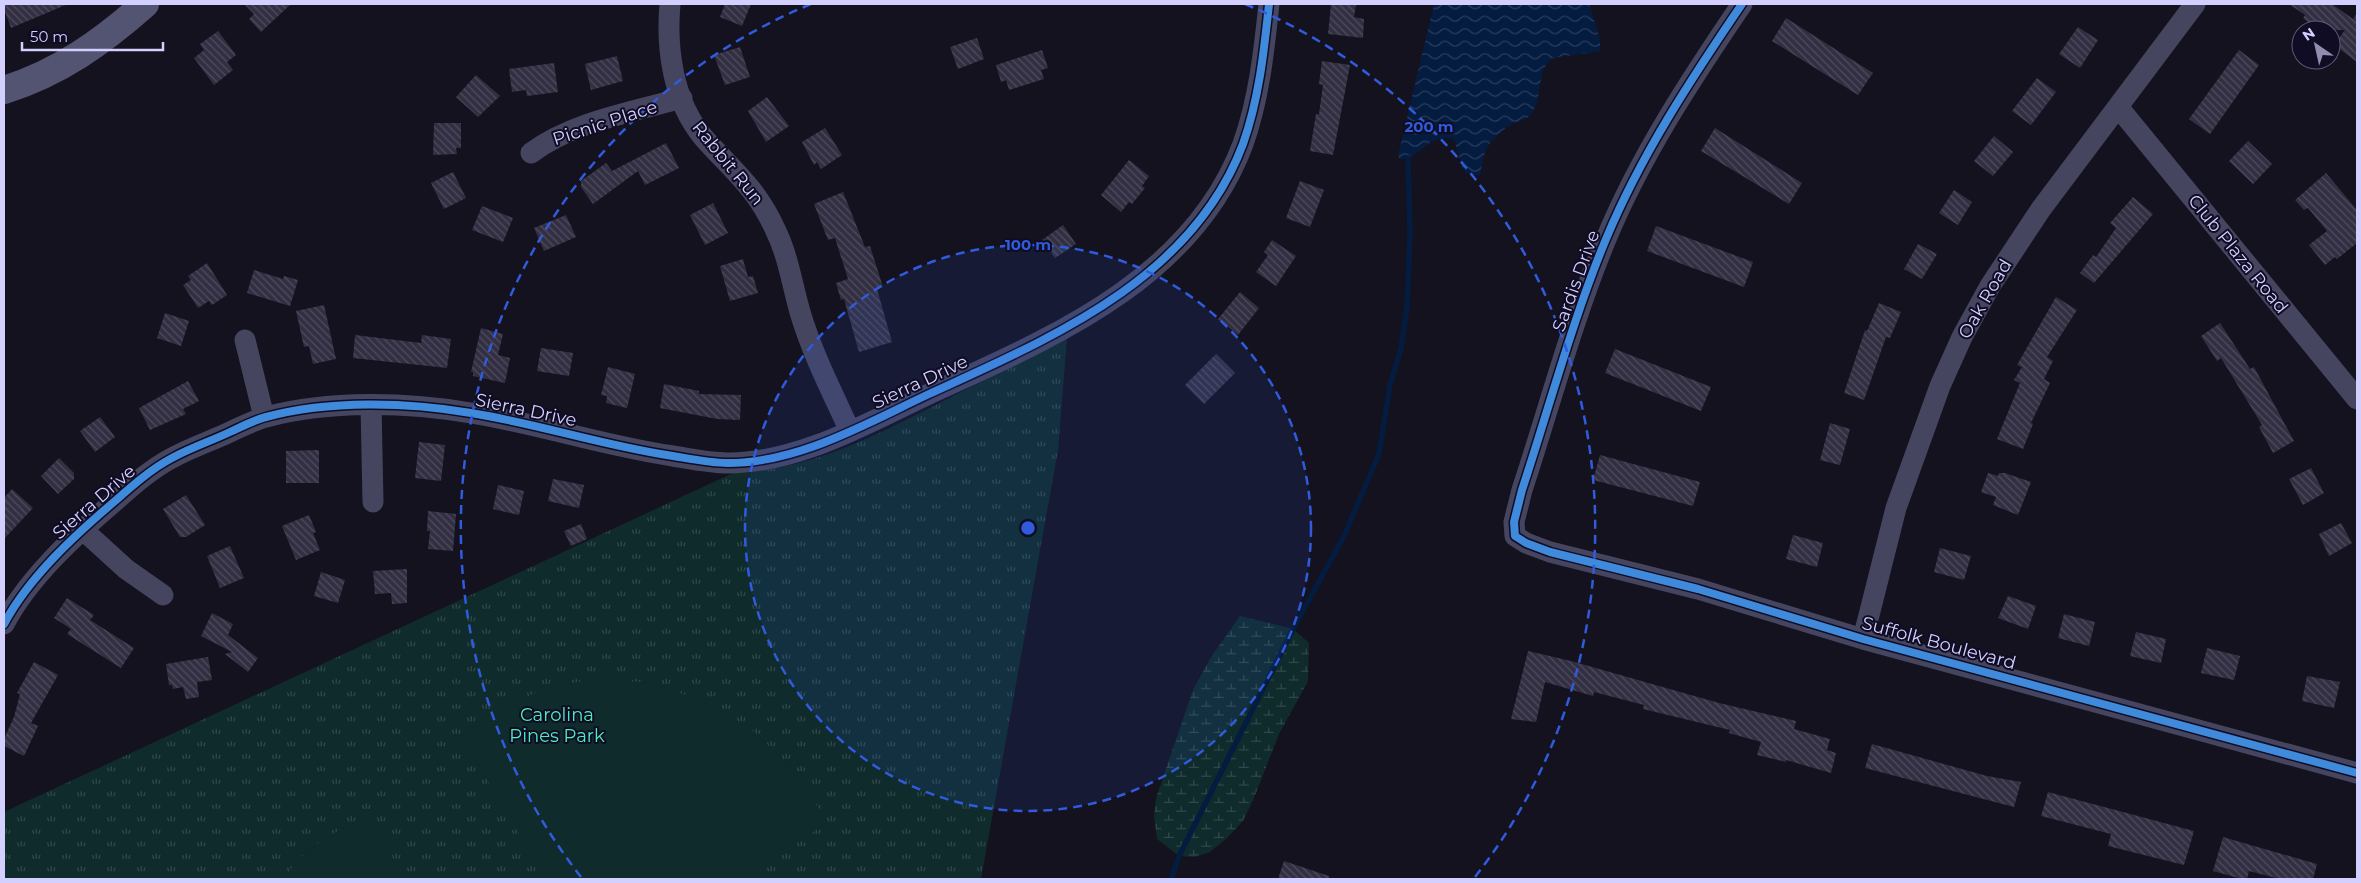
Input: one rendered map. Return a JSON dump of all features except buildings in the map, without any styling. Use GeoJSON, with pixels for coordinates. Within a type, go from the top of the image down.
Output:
{"type":"FeatureCollection","features":[{"type":"Feature","properties":{"kind":"street"},"geometry":{"type":"LineString","coordinates":[[4,90],[23,84],[90,50],[145,4]]}},
{"type":"Feature","properties":{"kind":"street","name":"Rabbit Run"},"geometry":{"type":"LineString","coordinates":[[670,4],[668,29],[672,68],[682,98],[702,136],[750,186],[766,211],[786,255],[801,313],[821,369],[850,431]]}},
{"type":"Feature","properties":{"kind":"street","name":"Sierra Drive"},"geometry":{"type":"LineString","coordinates":[[4,624],[10,612],[50,563],[82,529],[132,486],[171,458],[264,417],[319,408],[371,405],[434,407],[475,413],[637,450],[729,463],[759,460],[804,449],[850,431],[1047,340],[1123,293],[1154,268],[1175,248],[1228,178],[1252,113],[1265,44],[1269,4]]}},
{"type":"Feature","properties":{"kind":"street","name":"Sardis Drive"},"geometry":{"type":"LineString","coordinates":[[1515,536],[1514,522],[1522,490],[1590,280],[1606,238],[1631,185],[1674,106],[1742,4]]}},
{"type":"Feature","properties":{"kind":"street","name":"Oak Road"},"geometry":{"type":"LineString","coordinates":[[1863,638],[1896,508],[1940,386],[1962,338],[1990,286],[2041,209],[2119,108],[2195,4]]}},
{"type":"Feature","properties":{"kind":"street","name":"Picnic Place"},"geometry":{"type":"LineString","coordinates":[[531,153],[548,140],[571,130],[682,98]]}},
{"type":"Feature","properties":{"kind":"street","name":"Club Plaza Road"},"geometry":{"type":"LineString","coordinates":[[2119,108],[2357,400]]}},
{"type":"Feature","properties":{"kind":"street"},"geometry":{"type":"LineString","coordinates":[[245,340],[264,417]]}},
{"type":"Feature","properties":{"kind":"street"},"geometry":{"type":"LineString","coordinates":[[371,405],[373,502]]}},
{"type":"Feature","properties":{"kind":"street"},"geometry":{"type":"LineString","coordinates":[[82,529],[126,570],[163,596]]}},
{"type":"Feature","properties":{"kind":"street","name":"Suffolk Boulevard"},"geometry":{"type":"LineString","coordinates":[[1515,536],[1526,543],[1550,552],[1698,589],[1863,638],[2357,773]]}},
{"type":"Feature","properties":{"kind":"green space","name":"Carolina Pines Park"},"geometry":{"type":"Polygon","coordinates":[[[1067,338],[1058,450],[981,879],[4,879],[4,812],[733,473],[787,466],[860,442],[1067,338]]]}},
{"type":"Feature","properties":{"kind":"green space"},"geometry":{"type":"Polygon","coordinates":[[[1240,616],[1293,629],[1309,643],[1308,681],[1279,734],[1243,821],[1210,852],[1195,857],[1179,856],[1157,839],[1154,816],[1156,798],[1193,690],[1211,657],[1240,616]]]}},
{"type":"Feature","properties":{"kind":"green space","name":"Carolina Pines Park"},"geometry":{"type":"Polygon","coordinates":[[[597,678],[650,683],[703,701],[753,731],[792,768],[828,823],[733,879],[546,879],[461,736],[492,712],[544,689],[597,678]]]}},
{"type":"Feature","properties":{"kind":"green space"},"geometry":{"type":"Polygon","coordinates":[[[373,813],[402,879],[285,879],[293,867],[312,848],[335,832],[373,813]]]}},
{"type":"Feature","properties":{"kind":"water"},"geometry":{"type":"Polygon","coordinates":[[[1434,4],[1589,4],[1600,39],[1600,51],[1551,59],[1543,71],[1538,100],[1532,113],[1526,119],[1508,126],[1495,137],[1484,157],[1480,176],[1466,173],[1462,167],[1454,139],[1444,138],[1436,140],[1408,158],[1400,159],[1398,156],[1434,4]]]}},
{"type":"Feature","properties":{"kind":"waterway"},"geometry":{"type":"LineString","coordinates":[[1171,879],[1179,856],[1293,629],[1344,536],[1379,454],[1390,385],[1401,348],[1407,308],[1410,233],[1408,158]]}},
{"type":"Feature","properties":{"kind":"cycle path"},"geometry":{"type":"LineString","coordinates":[[4,624],[26,590],[54,558],[84,528],[142,478],[179,454],[266,417],[290,411],[342,405],[395,405],[446,409],[522,423],[622,447],[694,460],[721,463],[754,461],[806,449],[857,429],[1022,350],[1069,326],[1113,299],[1153,268],[1190,233],[1220,191],[1243,144],[1249,127],[1263,57],[1269,4]]}},
{"type":"Feature","properties":{"kind":"cycle path"},"geometry":{"type":"LineString","coordinates":[[1742,4],[1668,118],[1635,177],[1606,239],[1572,332],[1522,490],[1514,522],[1515,536],[1526,543],[1550,552],[1698,589],[1863,639],[2357,773]]}}]}
